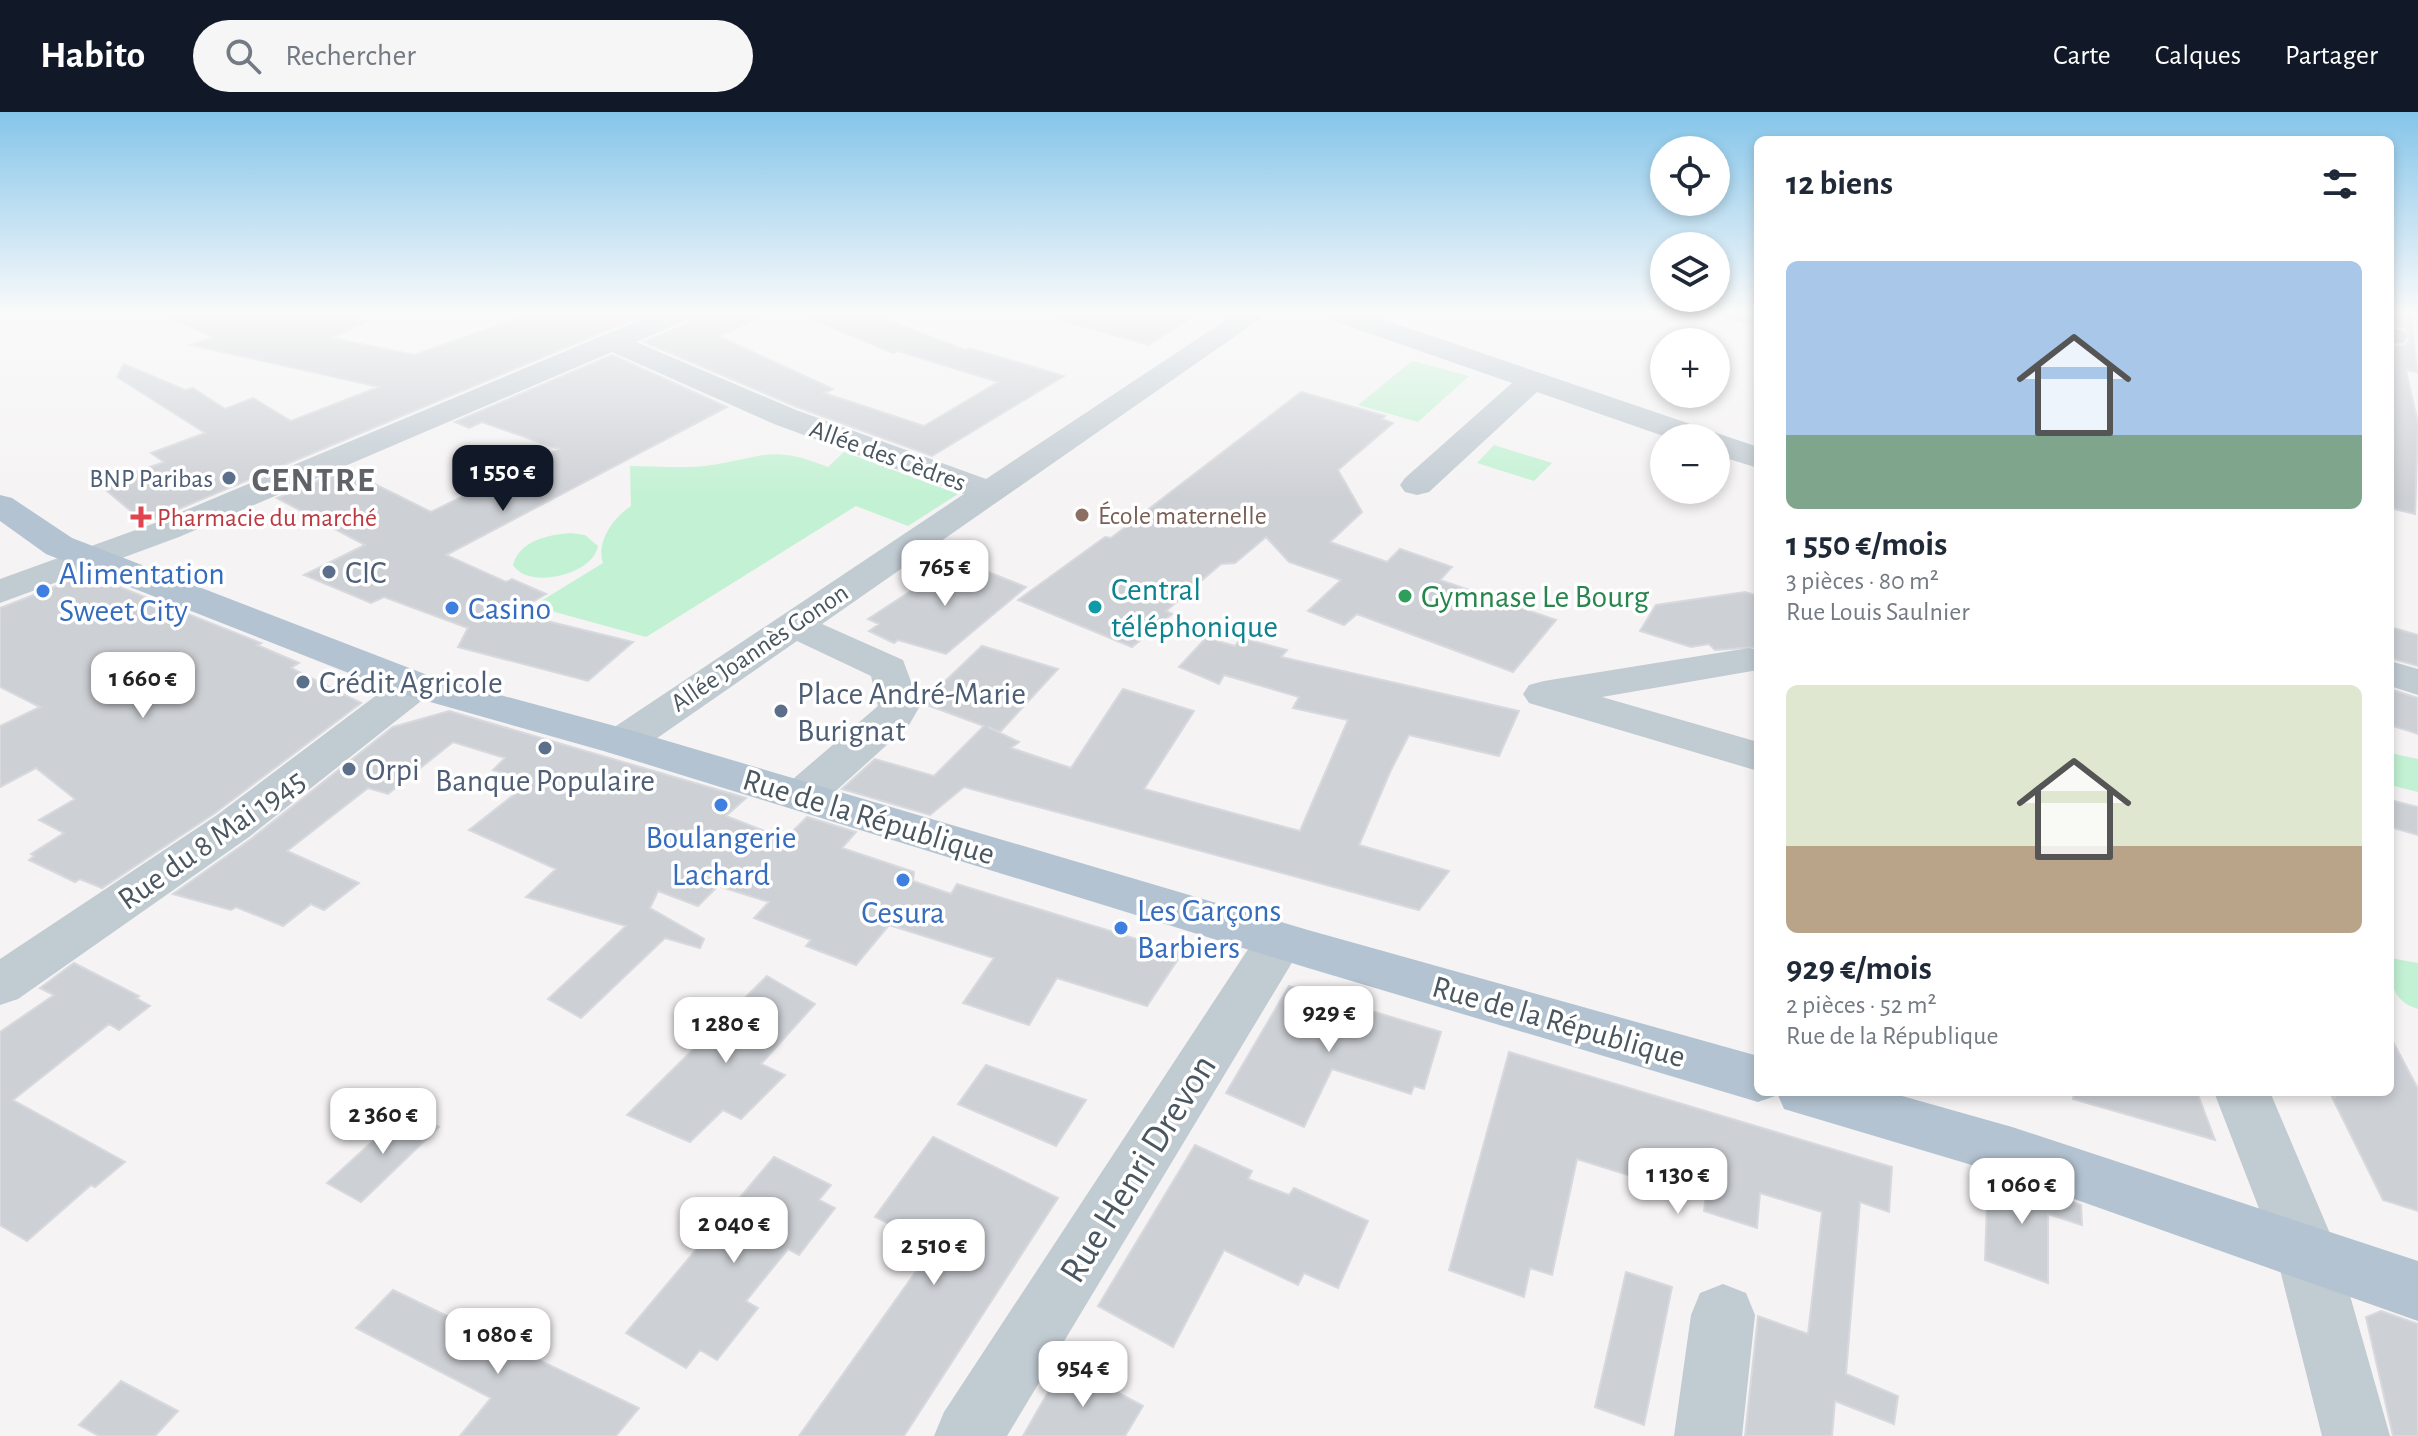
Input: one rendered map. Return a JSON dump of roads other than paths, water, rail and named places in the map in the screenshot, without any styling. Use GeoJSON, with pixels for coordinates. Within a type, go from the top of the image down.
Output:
{"type":"FeatureCollection","features":[{"type":"Feature","properties":{"kind":"main road","name":"Rue de la République"},"geometry":{"type":"LineString","coordinates":[[0,505],[59,546],[416,685],[622,742],[1280,941],[1754,1078]]}},
{"type":"Feature","properties":{"kind":"main road"},"geometry":{"type":"LineString","coordinates":[[1818,1096],[2012,1152],[2306,1250],[2418,1291]]}},
{"type":"Feature","properties":{"kind":"street"},"geometry":{"type":"LineString","coordinates":[[0,592],[167,530],[533,374]]}},
{"type":"Feature","properties":{"kind":"street","name":"Allée des Cèdres"},"geometry":{"type":"LineString","coordinates":[[685,374],[785,417],[989,492]]}},
{"type":"Feature","properties":{"kind":"street","name":"Allée Joannès Gonon"},"geometry":{"type":"LineString","coordinates":[[622,742],[791,624],[1164,374]]}},
{"type":"Feature","properties":{"kind":"street"},"geometry":{"type":"LineString","coordinates":[[1515,374],[1660,424]]}},
{"type":"Feature","properties":{"kind":"street"},"geometry":{"type":"LineString","coordinates":[[1417,485],[1533,380]]}},
{"type":"Feature","properties":{"kind":"street"},"geometry":{"type":"LineString","coordinates":[[1730,449],[1754,457]]}},
{"type":"Feature","properties":{"kind":"street"},"geometry":{"type":"LineString","coordinates":[[791,624],[889,669],[899,706],[894,716],[802,796]]}},
{"type":"Feature","properties":{"kind":"street"},"geometry":{"type":"LineString","coordinates":[[1749,660],[1544,694],[1754,756]]}},
{"type":"Feature","properties":{"kind":"street"},"geometry":{"type":"LineString","coordinates":[[2394,674],[2418,682]]}},
{"type":"Feature","properties":{"kind":"street","name":"Rue du 8 Mai 1945"},"geometry":{"type":"LineString","coordinates":[[0,985],[259,807],[416,685]]}},
{"type":"Feature","properties":{"kind":"street","name":"Rue Henri Drevon"},"geometry":{"type":"LineString","coordinates":[[968,1436],[1280,941]]}},
{"type":"Feature","properties":{"kind":"street"},"geometry":{"type":"LineString","coordinates":[[2244,1096],[2306,1250],[2356,1436]]}},
{"type":"Feature","properties":{"kind":"street"},"geometry":{"type":"LineString","coordinates":[[1708,1436],[1723,1315]]}},
{"type":"Feature","properties":{"kind":"place","name":"BNP Paribas"},"geometry":{"type":"Point","coordinates":[229,478]}},
{"type":"Feature","properties":{"kind":"place","name":"École maternelle"},"geometry":{"type":"Point","coordinates":[1082,515]}},
{"type":"Feature","properties":{"kind":"place","name":"Pharmacie du marché"},"geometry":{"type":"Point","coordinates":[141,517]}},
{"type":"Feature","properties":{"kind":"place","name":"CIC"},"geometry":{"type":"Point","coordinates":[329,572]}},
{"type":"Feature","properties":{"kind":"place","name":"Alimentation Sweet City"},"geometry":{"type":"Point","coordinates":[43,591]}},
{"type":"Feature","properties":{"kind":"place","name":"Gymnase Le Bourg"},"geometry":{"type":"Point","coordinates":[1405,596]}},
{"type":"Feature","properties":{"kind":"place","name":"Central téléphonique"},"geometry":{"type":"Point","coordinates":[1095,607]}},
{"type":"Feature","properties":{"kind":"place","name":"Casino"},"geometry":{"type":"Point","coordinates":[452,608]}},
{"type":"Feature","properties":{"kind":"place","name":"Crédit Agricole"},"geometry":{"type":"Point","coordinates":[303,682]}},
{"type":"Feature","properties":{"kind":"place","name":"Place André-Marie Burignat"},"geometry":{"type":"Point","coordinates":[781,711]}},
{"type":"Feature","properties":{"kind":"place","name":"Banque Populaire"},"geometry":{"type":"Point","coordinates":[545,748]}},
{"type":"Feature","properties":{"kind":"place","name":"Orpi"},"geometry":{"type":"Point","coordinates":[349,769]}},
{"type":"Feature","properties":{"kind":"place","name":"Boulangerie Lachard"},"geometry":{"type":"Point","coordinates":[721,805]}},
{"type":"Feature","properties":{"kind":"place","name":"Cesura"},"geometry":{"type":"Point","coordinates":[903,880]}},
{"type":"Feature","properties":{"kind":"place","name":"Les Garçons Barbiers"},"geometry":{"type":"Point","coordinates":[1121,928]}},
{"type":"Feature","properties":{"kind":"district","name":"CENTRE"},"geometry":{"type":"Point","coordinates":[314,479]}}]}
